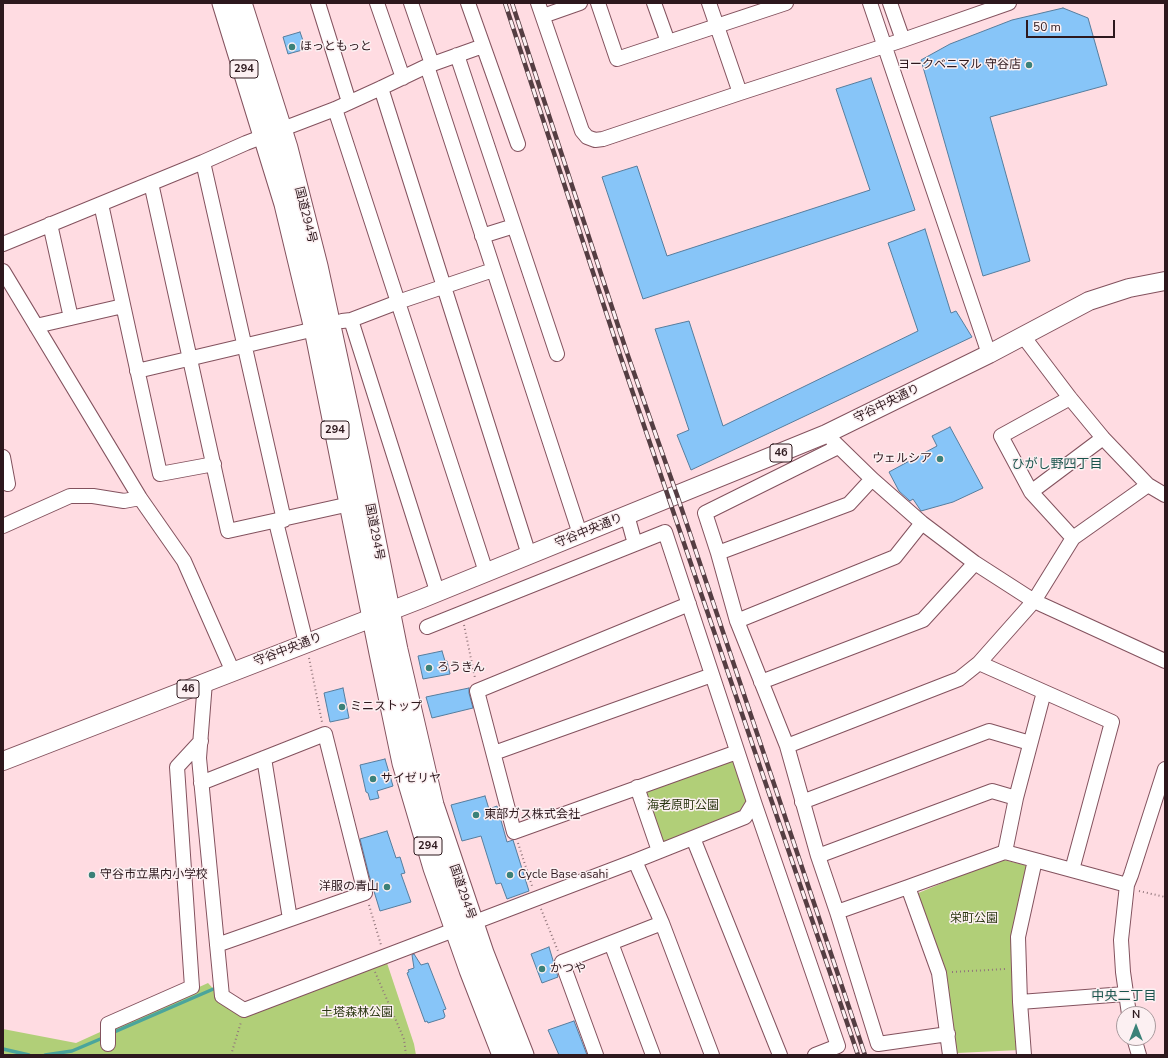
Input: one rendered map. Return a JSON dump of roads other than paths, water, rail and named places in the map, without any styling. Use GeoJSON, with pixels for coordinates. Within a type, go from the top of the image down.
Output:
{"type":"FeatureCollection","features":[{"type":"Feature","properties":{"kind":"highway","name":"国道294号"},"geometry":{"type":"LineString","coordinates":[[223,3],[304,213],[350,504],[433,805],[464,926],[503,1055]]}},
{"type":"Feature","properties":{"kind":"highway","name":"国道294号"},"geometry":{"type":"LineString","coordinates":[[242,3],[273,132]]}},
{"type":"Feature","properties":{"kind":"highway","name":"国道294号"},"geometry":{"type":"LineString","coordinates":[[322,326],[360,465],[381,614]]}},
{"type":"Feature","properties":{"kind":"highway","name":"国道294号"},"geometry":{"type":"LineString","coordinates":[[464,926],[483,953],[523,1055]]}},
{"type":"Feature","properties":{"kind":"main road","name":"守谷中央通り"},"geometry":{"type":"LineString","coordinates":[[3,761],[381,614],[826,434],[989,354],[1089,301],[1129,288],[1165,281]]}},
{"type":"Feature","properties":{"kind":"street"},"geometry":{"type":"LineString","coordinates":[[318,3],[349,102]]}},
{"type":"Feature","properties":{"kind":"street"},"geometry":{"type":"LineString","coordinates":[[377,3],[403,78]]}},
{"type":"Feature","properties":{"kind":"street"},"geometry":{"type":"LineString","coordinates":[[411,3],[482,236],[580,534]]}},
{"type":"Feature","properties":{"kind":"street"},"geometry":{"type":"LineString","coordinates":[[468,3],[518,144]]}},
{"type":"Feature","properties":{"kind":"street"},"geometry":{"type":"LineString","coordinates":[[580,3],[541,10],[582,131],[587,137],[595,140],[604,140],[740,93],[886,46],[1009,3]]}},
{"type":"Feature","properties":{"kind":"street"},"geometry":{"type":"LineString","coordinates":[[598,3],[617,59],[786,3]]}},
{"type":"Feature","properties":{"kind":"street"},"geometry":{"type":"LineString","coordinates":[[654,3],[668,42]]}},
{"type":"Feature","properties":{"kind":"street"},"geometry":{"type":"LineString","coordinates":[[709,3],[740,93]]}},
{"type":"Feature","properties":{"kind":"street"},"geometry":{"type":"LineString","coordinates":[[870,3],[886,46],[989,354]]}},
{"type":"Feature","properties":{"kind":"street"},"geometry":{"type":"LineString","coordinates":[[890,3],[903,40]]}},
{"type":"Feature","properties":{"kind":"street"},"geometry":{"type":"LineString","coordinates":[[3,244],[273,132],[335,109],[429,65],[484,46]]}},
{"type":"Feature","properties":{"kind":"street"},"geometry":{"type":"LineString","coordinates":[[456,55],[557,354]]}},
{"type":"Feature","properties":{"kind":"street"},"geometry":{"type":"LineString","coordinates":[[381,88],[529,555]]}},
{"type":"Feature","properties":{"kind":"street"},"geometry":{"type":"LineString","coordinates":[[335,109],[486,572]]}},
{"type":"Feature","properties":{"kind":"street"},"geometry":{"type":"LineString","coordinates":[[203,162],[244,346],[306,643]]}},
{"type":"Feature","properties":{"kind":"street"},"geometry":{"type":"LineString","coordinates":[[151,183],[228,531],[280,521],[350,504]]}},
{"type":"Feature","properties":{"kind":"street"},"geometry":{"type":"LineString","coordinates":[[101,204],[160,474],[214,464]]}},
{"type":"Feature","properties":{"kind":"street"},"geometry":{"type":"LineString","coordinates":[[50,224],[71,318]]}},
{"type":"Feature","properties":{"kind":"street"},"geometry":{"type":"LineString","coordinates":[[482,236],[514,226]]}},
{"type":"Feature","properties":{"kind":"street"},"geometry":{"type":"LineString","coordinates":[[137,371],[351,320],[398,302],[493,270]]}},
{"type":"Feature","properties":{"kind":"street"},"geometry":{"type":"LineString","coordinates":[[3,271],[140,498],[184,561],[233,672]]}},
{"type":"Feature","properties":{"kind":"street"},"geometry":{"type":"LineString","coordinates":[[36,326],[123,306]]}},
{"type":"Feature","properties":{"kind":"street"},"geometry":{"type":"LineString","coordinates":[[351,320],[438,591]]}},
{"type":"Feature","properties":{"kind":"street"},"geometry":{"type":"LineString","coordinates":[[1023,336],[1070,398],[1103,438],[1148,485],[1165,495]]}},
{"type":"Feature","properties":{"kind":"street"},"geometry":{"type":"LineString","coordinates":[[1070,398],[1001,436],[1031,492],[1073,538]]}},
{"type":"Feature","properties":{"kind":"street"},"geometry":{"type":"LineString","coordinates":[[826,434],[872,479],[922,523],[975,563],[1034,601],[1165,661]]}},
{"type":"Feature","properties":{"kind":"street"},"geometry":{"type":"LineString","coordinates":[[1031,492],[1103,438]]}},
{"type":"Feature","properties":{"kind":"street"},"geometry":{"type":"LineString","coordinates":[[838,447],[705,512],[737,621],[787,746],[818,856],[878,1044],[948,1034]]}},
{"type":"Feature","properties":{"kind":"street"},"geometry":{"type":"LineString","coordinates":[[3,457],[8,484],[3,482]]}},
{"type":"Feature","properties":{"kind":"street"},"geometry":{"type":"LineString","coordinates":[[718,553],[849,504],[872,479]]}},
{"type":"Feature","properties":{"kind":"street"},"geometry":{"type":"LineString","coordinates":[[787,746],[959,679],[979,663],[1034,601],[1073,538],[1148,485]]}},
{"type":"Feature","properties":{"kind":"street"},"geometry":{"type":"LineString","coordinates":[[3,526],[70,496],[93,496],[124,502],[140,498]]}},
{"type":"Feature","properties":{"kind":"street"},"geometry":{"type":"LineString","coordinates":[[627,515],[635,544]]}},
{"type":"Feature","properties":{"kind":"street"},"geometry":{"type":"LineString","coordinates":[[737,621],[895,558],[922,523]]}},
{"type":"Feature","properties":{"kind":"street"},"geometry":{"type":"LineString","coordinates":[[427,627],[665,532],[737,752],[838,1046],[815,1055]]}},
{"type":"Feature","properties":{"kind":"street"},"geometry":{"type":"LineString","coordinates":[[761,682],[924,620],[975,563]]}},
{"type":"Feature","properties":{"kind":"street"},"geometry":{"type":"LineString","coordinates":[[689,604],[477,691],[514,832],[737,752]]}},
{"type":"Feature","properties":{"kind":"street"},"geometry":{"type":"LineString","coordinates":[[979,663],[1112,722],[1072,870]]}},
{"type":"Feature","properties":{"kind":"street"},"geometry":{"type":"LineString","coordinates":[[494,753],[712,675]]}},
{"type":"Feature","properties":{"kind":"street"},"geometry":{"type":"LineString","coordinates":[[205,682],[199,758],[222,996],[244,1010],[635,861],[745,817],[754,802]]}},
{"type":"Feature","properties":{"kind":"street"},"geometry":{"type":"LineString","coordinates":[[1005,852],[1016,798],[1044,692]]}},
{"type":"Feature","properties":{"kind":"street"},"geometry":{"type":"LineString","coordinates":[[802,802],[989,731],[1030,743]]}},
{"type":"Feature","properties":{"kind":"street"},"geometry":{"type":"LineString","coordinates":[[201,783],[324,734],[365,893],[217,944]]}},
{"type":"Feature","properties":{"kind":"street"},"geometry":{"type":"LineString","coordinates":[[108,1044],[108,1024],[192,987],[178,767],[201,741]]}},
{"type":"Feature","properties":{"kind":"street"},"geometry":{"type":"LineString","coordinates":[[264,758],[290,919]]}},
{"type":"Feature","properties":{"kind":"street"},"geometry":{"type":"LineString","coordinates":[[1127,1006],[1125,994],[1121,940],[1127,887],[1163,783],[1165,769]]}},
{"type":"Feature","properties":{"kind":"street"},"geometry":{"type":"LineString","coordinates":[[637,787],[659,851]]}},
{"type":"Feature","properties":{"kind":"street"},"geometry":{"type":"LineString","coordinates":[[818,856],[992,791],[1016,798]]}},
{"type":"Feature","properties":{"kind":"street"},"geometry":{"type":"LineString","coordinates":[[693,838],[780,1055]]}},
{"type":"Feature","properties":{"kind":"street"},"geometry":{"type":"LineString","coordinates":[[837,912],[1005,852],[1127,887]]}},
{"type":"Feature","properties":{"kind":"street"},"geometry":{"type":"LineString","coordinates":[[1024,1055],[1020,1002],[1018,937],[1035,860]]}},
{"type":"Feature","properties":{"kind":"street"},"geometry":{"type":"LineString","coordinates":[[635,861],[662,923],[712,1055]]}},
{"type":"Feature","properties":{"kind":"street"},"geometry":{"type":"LineString","coordinates":[[908,887],[939,973],[950,1055]]}},
{"type":"Feature","properties":{"kind":"street"},"geometry":{"type":"LineString","coordinates":[[596,1055],[562,962],[662,923]]}},
{"type":"Feature","properties":{"kind":"street"},"geometry":{"type":"LineString","coordinates":[[610,943],[654,1055]]}},
{"type":"Feature","properties":{"kind":"street"},"geometry":{"type":"LineString","coordinates":[[1020,1002],[1125,994]]}},
{"type":"Feature","properties":{"kind":"waterway"},"geometry":{"type":"LineString","coordinates":[[112,1033],[218,987]]}},
{"type":"Feature","properties":{"kind":"waterway"},"geometry":{"type":"LineString","coordinates":[[45,1055],[72,1051],[105,1037]]}},
{"type":"Feature","properties":{"kind":"waterway"},"geometry":{"type":"LineString","coordinates":[[3,1049],[29,1055]]}},
{"type":"Feature","properties":{"kind":"railway"},"geometry":{"type":"LineString","coordinates":[[505,3],[620,355],[858,1055]]}},
{"type":"Feature","properties":{"kind":"railway"},"geometry":{"type":"LineString","coordinates":[[512,3],[627,353],[677,495],[865,1055]]}},
{"type":"Feature","properties":{"kind":"place","name":"ほっともっと"},"geometry":{"type":"Point","coordinates":[292,47]}},
{"type":"Feature","properties":{"kind":"place","name":"ヨークベニマル 守谷店"},"geometry":{"type":"Point","coordinates":[1029,65]}},
{"type":"Feature","properties":{"kind":"place","name":"ウェルシア"},"geometry":{"type":"Point","coordinates":[940,459]}},
{"type":"Feature","properties":{"kind":"place","name":"ろうきん"},"geometry":{"type":"Point","coordinates":[429,668]}},
{"type":"Feature","properties":{"kind":"place","name":"ミニストップ"},"geometry":{"type":"Point","coordinates":[342,707]}},
{"type":"Feature","properties":{"kind":"place","name":"サイゼリヤ"},"geometry":{"type":"Point","coordinates":[373,779]}},
{"type":"Feature","properties":{"kind":"place","name":"東部ガス株式会社"},"geometry":{"type":"Point","coordinates":[476,815]}},
{"type":"Feature","properties":{"kind":"place","name":"守谷市立黒内小学校"},"geometry":{"type":"Point","coordinates":[92,875]}},
{"type":"Feature","properties":{"kind":"place","name":"Cycle Base asahi"},"geometry":{"type":"Point","coordinates":[510,875]}},
{"type":"Feature","properties":{"kind":"place","name":"洋服の青山"},"geometry":{"type":"Point","coordinates":[387,887]}},
{"type":"Feature","properties":{"kind":"place","name":"かつや"},"geometry":{"type":"Point","coordinates":[542,969]}},
{"type":"Feature","properties":{"kind":"district","name":"ひがし野四丁目"},"geometry":{"type":"Point","coordinates":[1057,465]}},
{"type":"Feature","properties":{"kind":"district","name":"中央二丁目"},"geometry":{"type":"Point","coordinates":[1124,997]}},
{"type":"Feature","properties":{"kind":"park label","name":"海老原町公園"},"geometry":{"type":"Point","coordinates":[683,806]}},
{"type":"Feature","properties":{"kind":"park label","name":"栄町公園"},"geometry":{"type":"Point","coordinates":[974,919]}},
{"type":"Feature","properties":{"kind":"park label","name":"土塔森林公園"},"geometry":{"type":"Point","coordinates":[357,1013]}}]}
